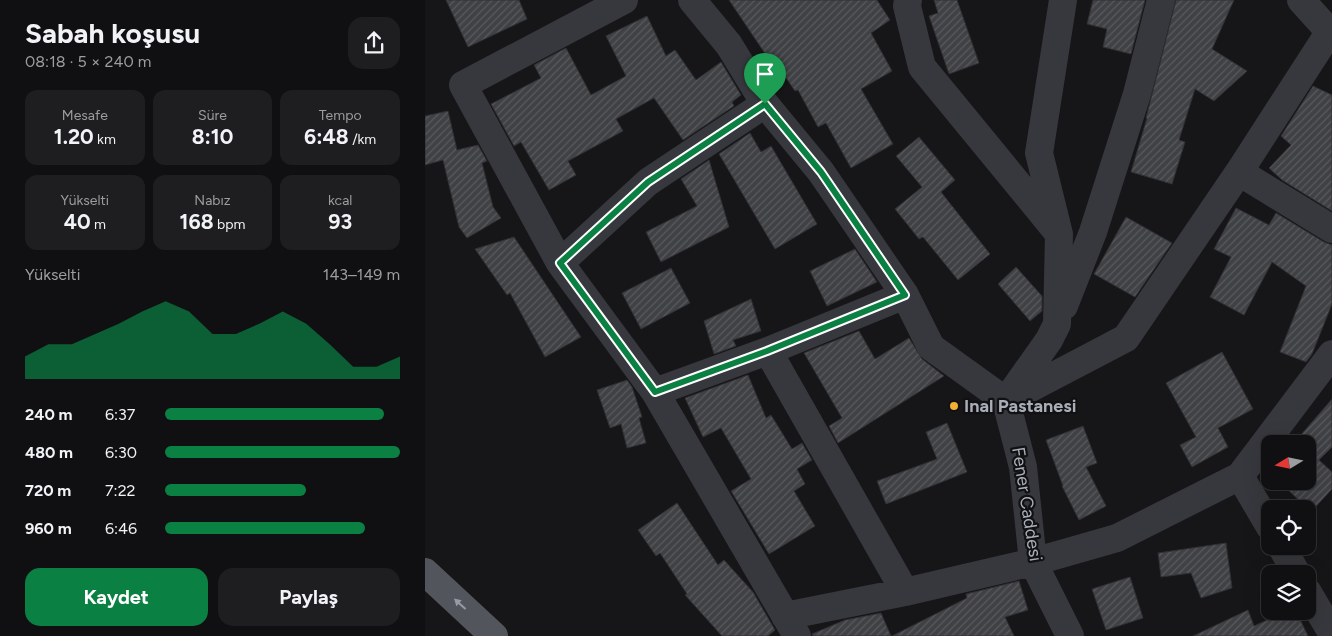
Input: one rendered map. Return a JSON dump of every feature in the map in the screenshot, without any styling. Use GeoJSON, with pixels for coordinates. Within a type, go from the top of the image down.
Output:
{"type":"FeatureCollection","features":[{"type":"Feature","properties":{"kind":"main road"},"geometry":{"type":"LineString","coordinates":[[425,572],[494,636]]}},
{"type":"Feature","properties":{"kind":"street"},"geometry":{"type":"LineString","coordinates":[[624,0],[463,85],[560,263],[655,392],[791,626],[905,592],[1033,562],[1117,538],[1240,476],[1332,354]]}},
{"type":"Feature","properties":{"kind":"street"},"geometry":{"type":"LineString","coordinates":[[692,0],[729,45],[765,104],[821,172],[905,295],[931,347],[1006,401]]}},
{"type":"Feature","properties":{"kind":"street"},"geometry":{"type":"LineString","coordinates":[[908,0],[907,6],[922,67],[1059,234]]}},
{"type":"Feature","properties":{"kind":"street"},"geometry":{"type":"LineString","coordinates":[[1057,324],[1059,234],[1039,153],[1063,0]]}},
{"type":"Feature","properties":{"kind":"street"},"geometry":{"type":"LineString","coordinates":[[1006,401],[1049,340],[1093,232],[1137,94],[1161,0]]}},
{"type":"Feature","properties":{"kind":"street"},"geometry":{"type":"LineString","coordinates":[[1006,401],[1126,338],[1239,172],[1330,30],[1301,0]]}},
{"type":"Feature","properties":{"kind":"street"},"geometry":{"type":"LineString","coordinates":[[560,263],[648,182],[765,104]]}},
{"type":"Feature","properties":{"kind":"street"},"geometry":{"type":"LineString","coordinates":[[1239,172],[1332,229]]}},
{"type":"Feature","properties":{"kind":"street"},"geometry":{"type":"LineString","coordinates":[[655,392],[767,351],[905,295]]}},
{"type":"Feature","properties":{"kind":"street"},"geometry":{"type":"LineString","coordinates":[[767,351],[905,592]]}},
{"type":"Feature","properties":{"kind":"street","name":"Fener Caddesi"},"geometry":{"type":"LineString","coordinates":[[1006,401],[1023,467],[1033,562],[1070,636]]}},
{"type":"Feature","properties":{"kind":"street"},"geometry":{"type":"LineString","coordinates":[[1240,476],[1261,512]]}},
{"type":"Feature","properties":{"kind":"street"},"geometry":{"type":"LineString","coordinates":[[1316,606],[1332,633]]}},
{"type":"Feature","properties":{"kind":"building"},"geometry":{"type":"Polygon","coordinates":[[[446,0],[519,0],[527,19],[468,47],[446,0]]]}},
{"type":"Feature","properties":{"kind":"building"},"geometry":{"type":"Polygon","coordinates":[[[729,0],[877,0],[890,20],[871,33],[892,71],[861,89],[893,144],[851,168],[826,123],[818,127],[798,90],[795,91],[769,53],[766,55],[729,0]]]}},
{"type":"Feature","properties":{"kind":"building"},"geometry":{"type":"Polygon","coordinates":[[[934,0],[957,0],[979,63],[949,74],[929,16],[938,13],[934,0]]]}},
{"type":"Feature","properties":{"kind":"building"},"geometry":{"type":"Polygon","coordinates":[[[1093,0],[1145,0],[1131,54],[1103,47],[1107,29],[1087,24],[1093,0]]]}},
{"type":"Feature","properties":{"kind":"building"},"geometry":{"type":"Polygon","coordinates":[[[1176,0],[1234,0],[1212,49],[1247,71],[1214,101],[1195,89],[1179,140],[1185,142],[1172,184],[1131,172],[1147,118],[1176,0]]]}},
{"type":"Feature","properties":{"kind":"building"},"geometry":{"type":"Polygon","coordinates":[[[647,16],[666,56],[675,50],[696,80],[721,62],[741,95],[732,102],[734,106],[683,140],[654,98],[616,119],[623,131],[568,161],[576,175],[549,190],[521,142],[514,146],[491,104],[541,78],[534,65],[566,48],[591,95],[626,76],[606,36],[647,16]]]}},
{"type":"Feature","properties":{"kind":"building"},"geometry":{"type":"Polygon","coordinates":[[[1313,86],[1332,95],[1332,211],[1282,180],[1269,168],[1291,145],[1281,136],[1313,86]]]}},
{"type":"Feature","properties":{"kind":"building"},"geometry":{"type":"Polygon","coordinates":[[[448,111],[457,150],[478,145],[487,161],[482,163],[493,207],[501,218],[467,238],[459,227],[443,160],[425,165],[425,116],[448,111]]]}},
{"type":"Feature","properties":{"kind":"building"},"geometry":{"type":"Polygon","coordinates":[[[750,133],[761,152],[771,146],[817,224],[775,249],[719,154],[750,133]]]}},
{"type":"Feature","properties":{"kind":"building"},"geometry":{"type":"Polygon","coordinates":[[[919,137],[955,180],[941,192],[990,254],[958,280],[923,237],[919,239],[895,209],[922,187],[896,156],[919,137]]]}},
{"type":"Feature","properties":{"kind":"building"},"geometry":{"type":"Polygon","coordinates":[[[709,160],[729,227],[661,262],[646,232],[697,206],[681,179],[709,160]]]}},
{"type":"Feature","properties":{"kind":"building"},"geometry":{"type":"Polygon","coordinates":[[[1236,208],[1269,225],[1276,213],[1332,245],[1332,304],[1312,354],[1306,362],[1280,352],[1306,286],[1272,262],[1244,315],[1210,297],[1231,257],[1214,249],[1236,208]]]}},
{"type":"Feature","properties":{"kind":"building"},"geometry":{"type":"Polygon","coordinates":[[[1126,217],[1172,243],[1135,297],[1094,274],[1126,217]]]}},
{"type":"Feature","properties":{"kind":"building"},"geometry":{"type":"Polygon","coordinates":[[[514,237],[581,337],[545,357],[510,293],[507,295],[475,249],[514,237]]]}},
{"type":"Feature","properties":{"kind":"building"},"geometry":{"type":"Polygon","coordinates":[[[855,249],[877,282],[827,306],[810,271],[855,249]]]}},
{"type":"Feature","properties":{"kind":"building"},"geometry":{"type":"Polygon","coordinates":[[[1016,267],[1042,296],[1042,311],[1030,321],[998,284],[1016,267]]]}},
{"type":"Feature","properties":{"kind":"building"},"geometry":{"type":"Polygon","coordinates":[[[671,268],[690,303],[641,329],[622,293],[671,268]]]}},
{"type":"Feature","properties":{"kind":"building"},"geometry":{"type":"Polygon","coordinates":[[[751,299],[761,331],[733,340],[736,346],[714,354],[704,321],[751,299]]]}},
{"type":"Feature","properties":{"kind":"building"},"geometry":{"type":"Polygon","coordinates":[[[859,331],[875,359],[909,338],[922,359],[944,376],[838,443],[829,426],[842,418],[804,353],[859,331]]]}},
{"type":"Feature","properties":{"kind":"building"},"geometry":{"type":"Polygon","coordinates":[[[1222,352],[1253,409],[1218,428],[1228,447],[1192,467],[1180,445],[1196,437],[1166,383],[1222,352]]]}},
{"type":"Feature","properties":{"kind":"building"},"geometry":{"type":"Polygon","coordinates":[[[748,375],[766,418],[771,415],[792,449],[802,443],[812,460],[797,469],[805,484],[794,491],[815,526],[769,554],[731,491],[751,479],[721,428],[703,437],[685,398],[748,375]]]}},
{"type":"Feature","properties":{"kind":"building"},"geometry":{"type":"Polygon","coordinates":[[[627,380],[632,387],[642,417],[639,418],[646,443],[627,448],[621,424],[610,428],[597,390],[627,380]]]}},
{"type":"Feature","properties":{"kind":"building"},"geometry":{"type":"Polygon","coordinates":[[[1332,399],[1332,447],[1319,460],[1332,472],[1332,489],[1316,507],[1316,500],[1299,500],[1288,490],[1316,490],[1316,435],[1301,435],[1332,399]]]}},
{"type":"Feature","properties":{"kind":"building"},"geometry":{"type":"Polygon","coordinates":[[[947,423],[967,472],[886,504],[877,481],[937,459],[926,432],[947,423]]]}},
{"type":"Feature","properties":{"kind":"building"},"geometry":{"type":"Polygon","coordinates":[[[1083,426],[1097,463],[1086,467],[1106,506],[1079,520],[1062,486],[1046,440],[1083,426]]]}},
{"type":"Feature","properties":{"kind":"building"},"geometry":{"type":"Polygon","coordinates":[[[677,503],[718,565],[724,560],[753,592],[775,630],[768,636],[722,636],[685,595],[687,594],[660,553],[656,556],[638,530],[677,503]]]}},
{"type":"Feature","properties":{"kind":"building"},"geometry":{"type":"Polygon","coordinates":[[[1226,543],[1232,588],[1201,598],[1191,573],[1161,577],[1158,553],[1226,543]]]}},
{"type":"Feature","properties":{"kind":"building"},"geometry":{"type":"Polygon","coordinates":[[[1130,577],[1143,618],[1106,630],[1092,589],[1130,577]]]}},
{"type":"Feature","properties":{"kind":"building"},"geometry":{"type":"Polygon","coordinates":[[[1019,581],[1028,610],[1005,617],[1014,636],[892,636],[967,598],[966,594],[1019,581]]]}},
{"type":"Feature","properties":{"kind":"building"},"geometry":{"type":"Polygon","coordinates":[[[1248,610],[1254,626],[1267,620],[1300,620],[1308,636],[1193,636],[1248,610]]]}},
{"type":"Feature","properties":{"kind":"building"},"geometry":{"type":"Polygon","coordinates":[[[881,613],[891,636],[813,636],[812,634],[845,620],[881,613]]]}},
{"type":"Feature","properties":{"kind":"place","name":"Inal Pastanesi"},"geometry":{"type":"Point","coordinates":[954,406]}},
{"type":"Feature","properties":{"kind":"route"},"geometry":{"type":"LineString","coordinates":[[765,104],[821,172],[905,295],[767,351],[655,392],[560,263],[648,182],[765,104]]}}]}
